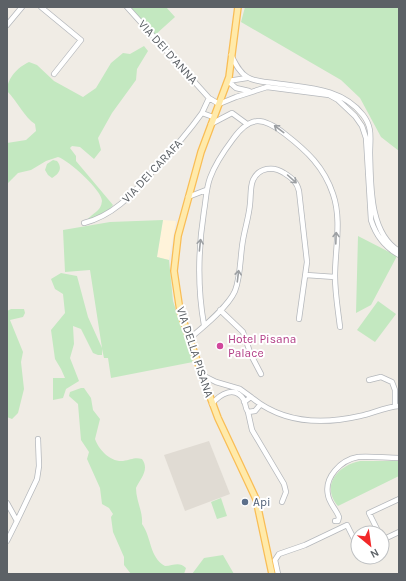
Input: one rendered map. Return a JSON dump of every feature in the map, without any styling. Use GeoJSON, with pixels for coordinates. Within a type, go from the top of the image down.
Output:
{"type":"FeatureCollection","features":[{"type":"Feature","properties":{"kind":"main road","name":"VIA DELLA PISANA"},"geometry":{"type":"LineString","coordinates":[[238,7],[228,80],[210,125],[188,197],[177,240],[174,260],[179,308],[212,404],[256,499],[272,574]]}},
{"type":"Feature","properties":{"kind":"street"},"geometry":{"type":"LineString","coordinates":[[7,25],[22,7]]}},
{"type":"Feature","properties":{"kind":"street"},"geometry":{"type":"LineString","coordinates":[[41,7],[81,40],[54,74]]}},
{"type":"Feature","properties":{"kind":"street","name":"VIA DEI D’ANNA"},"geometry":{"type":"LineString","coordinates":[[127,7],[209,98],[218,104]]}},
{"type":"Feature","properties":{"kind":"street"},"geometry":{"type":"LineString","coordinates":[[231,55],[239,69],[250,78]]}},
{"type":"Feature","properties":{"kind":"street"},"geometry":{"type":"LineString","coordinates":[[228,80],[250,78],[334,93],[361,112],[369,124],[371,133],[370,152],[376,220],[386,239],[399,250]]}},
{"type":"Feature","properties":{"kind":"street"},"geometry":{"type":"LineString","coordinates":[[228,80],[237,88],[253,91]]}},
{"type":"Feature","properties":{"kind":"street"},"geometry":{"type":"LineString","coordinates":[[218,104],[253,91],[271,87],[325,95],[335,98],[360,123],[365,136],[370,211],[373,224],[383,243],[399,255]]}},
{"type":"Feature","properties":{"kind":"street","name":"VIA DEI CARAFA"},"geometry":{"type":"LineString","coordinates":[[84,223],[100,218],[127,199],[180,142],[202,114],[209,98]]}},
{"type":"Feature","properties":{"kind":"street"},"geometry":{"type":"LineString","coordinates":[[347,109],[353,108],[357,112],[371,133]]}},
{"type":"Feature","properties":{"kind":"street"},"geometry":{"type":"LineString","coordinates":[[210,125],[232,113],[247,124]]}},
{"type":"Feature","properties":{"kind":"street"},"geometry":{"type":"LineString","coordinates":[[202,114],[213,117]]}},
{"type":"Feature","properties":{"kind":"street"},"geometry":{"type":"LineString","coordinates":[[204,325],[199,300],[199,249],[206,190],[216,165],[236,134],[247,124],[259,121],[272,124],[305,150],[319,165],[332,191],[336,207],[334,277],[340,327]]}},
{"type":"Feature","properties":{"kind":"street"},"geometry":{"type":"LineString","coordinates":[[189,340],[220,310],[233,294],[237,286],[242,241],[250,203],[252,183],[257,174],[264,170],[280,170],[293,179],[298,187],[307,255],[306,275],[299,320]]}},
{"type":"Feature","properties":{"kind":"street"},"geometry":{"type":"LineString","coordinates":[[188,197],[206,190]]}},
{"type":"Feature","properties":{"kind":"street"},"geometry":{"type":"LineString","coordinates":[[306,275],[334,277]]}},
{"type":"Feature","properties":{"kind":"street"},"geometry":{"type":"LineString","coordinates":[[220,310],[243,332],[251,355],[261,374]]}},
{"type":"Feature","properties":{"kind":"street"},"geometry":{"type":"LineString","coordinates":[[202,375],[240,389],[260,405],[284,416],[318,420],[355,417],[397,406],[395,390],[392,382],[381,377],[369,380]]}},
{"type":"Feature","properties":{"kind":"street"},"geometry":{"type":"LineString","coordinates":[[224,384],[224,393]]}},
{"type":"Feature","properties":{"kind":"street"},"geometry":{"type":"LineString","coordinates":[[212,404],[224,393],[236,393],[244,402],[252,430],[284,484],[286,492],[282,502]]}},
{"type":"Feature","properties":{"kind":"street"},"geometry":{"type":"LineString","coordinates":[[244,402],[251,397]]}},
{"type":"Feature","properties":{"kind":"street"},"geometry":{"type":"LineString","coordinates":[[248,412],[253,412],[260,405]]}},
{"type":"Feature","properties":{"kind":"street"},"geometry":{"type":"LineString","coordinates":[[7,541],[37,479],[39,466],[38,439]]}},
{"type":"Feature","properties":{"kind":"street"},"geometry":{"type":"LineString","coordinates":[[335,521],[339,518],[329,500],[327,489],[329,479],[335,471],[345,462],[356,458],[399,458]]}},
{"type":"Feature","properties":{"kind":"street"},"geometry":{"type":"LineString","coordinates":[[375,525],[370,513],[399,499]]}},
{"type":"Feature","properties":{"kind":"street"},"geometry":{"type":"LineString","coordinates":[[7,503],[17,521]]}},
{"type":"Feature","properties":{"kind":"street"},"geometry":{"type":"LineString","coordinates":[[278,574],[275,560],[279,554],[305,545],[347,525],[350,531]]}},
{"type":"Feature","properties":{"kind":"street"},"geometry":{"type":"LineString","coordinates":[[7,527],[13,530]]}},
{"type":"Feature","properties":{"kind":"shaded area"},"geometry":{"type":"Polygon","coordinates":[[[163,220],[176,221],[169,260],[157,257],[163,220]]]}},
{"type":"Feature","properties":{"kind":"shaded area"},"geometry":{"type":"Polygon","coordinates":[[[209,441],[230,494],[185,511],[164,455],[209,441]]]}},
{"type":"Feature","properties":{"kind":"green space"},"geometry":{"type":"Polygon","coordinates":[[[130,7],[166,7],[175,17],[155,35],[130,7]]]}},
{"type":"Feature","properties":{"kind":"green space"},"geometry":{"type":"Polygon","coordinates":[[[245,7],[399,7],[399,151],[381,137],[360,98],[341,80],[241,22],[245,7]]]}},
{"type":"Feature","properties":{"kind":"green space"},"geometry":{"type":"Polygon","coordinates":[[[144,46],[148,51],[137,69],[136,80],[112,113],[98,138],[101,150],[94,159],[80,147],[72,146],[70,148],[76,156],[76,161],[113,205],[111,208],[102,215],[87,220],[100,208],[102,201],[101,196],[84,176],[63,159],[58,157],[46,161],[31,170],[18,173],[7,184],[7,143],[26,140],[36,131],[35,124],[28,118],[7,91],[7,86],[11,77],[17,70],[29,62],[37,65],[54,81],[83,97],[96,88],[111,63],[123,53],[130,54],[144,46]]]}},
{"type":"Feature","properties":{"kind":"green space"},"geometry":{"type":"Polygon","coordinates":[[[53,160],[57,161],[60,168],[57,175],[52,178],[45,170],[47,164],[53,160]]]}},
{"type":"Feature","properties":{"kind":"green space"},"geometry":{"type":"Polygon","coordinates":[[[163,220],[157,257],[169,260],[173,301],[193,362],[111,378],[108,358],[104,358],[102,349],[102,355],[93,353],[81,329],[73,326],[74,344],[70,358],[79,381],[66,389],[63,398],[53,400],[53,378],[65,378],[55,359],[51,330],[65,313],[63,294],[55,289],[51,279],[61,273],[77,276],[88,317],[102,348],[90,270],[65,272],[63,230],[110,222],[163,220]]]}},
{"type":"Feature","properties":{"kind":"green space"},"geometry":{"type":"Polygon","coordinates":[[[358,236],[397,256],[371,305],[356,313],[358,236]]]}},
{"type":"Feature","properties":{"kind":"green space"},"geometry":{"type":"Polygon","coordinates":[[[378,301],[396,314],[375,342],[357,330],[378,301]]]}},
{"type":"Feature","properties":{"kind":"green space"},"geometry":{"type":"Polygon","coordinates":[[[11,309],[24,309],[25,313],[23,317],[10,320],[23,352],[21,362],[24,389],[18,413],[12,419],[7,417],[7,311],[11,309]]]}},
{"type":"Feature","properties":{"kind":"green space"},"geometry":{"type":"Polygon","coordinates":[[[84,388],[91,398],[93,410],[100,419],[95,439],[102,451],[109,457],[118,461],[135,458],[142,459],[145,471],[136,488],[142,524],[148,535],[156,558],[165,566],[178,564],[183,566],[186,568],[184,574],[131,574],[124,565],[124,557],[113,532],[111,517],[113,514],[109,508],[102,504],[100,488],[87,459],[89,452],[81,440],[78,404],[69,396],[70,392],[84,388]]]}},
{"type":"Feature","properties":{"kind":"green space"},"geometry":{"type":"Polygon","coordinates":[[[360,461],[399,461],[399,476],[338,506],[331,491],[334,477],[345,467],[360,461]]]}},
{"type":"Feature","properties":{"kind":"green space"},"geometry":{"type":"Polygon","coordinates":[[[221,498],[227,516],[217,519],[211,502],[221,498]]]}},
{"type":"Feature","properties":{"kind":"green space"},"geometry":{"type":"Polygon","coordinates":[[[223,555],[234,574],[192,574],[204,558],[223,555]]]}},
{"type":"Feature","properties":{"kind":"place","name":"Hotel Pisana Palace"},"geometry":{"type":"Point","coordinates":[220,346]}},
{"type":"Feature","properties":{"kind":"place","name":"Api"},"geometry":{"type":"Point","coordinates":[245,502]}}]}
